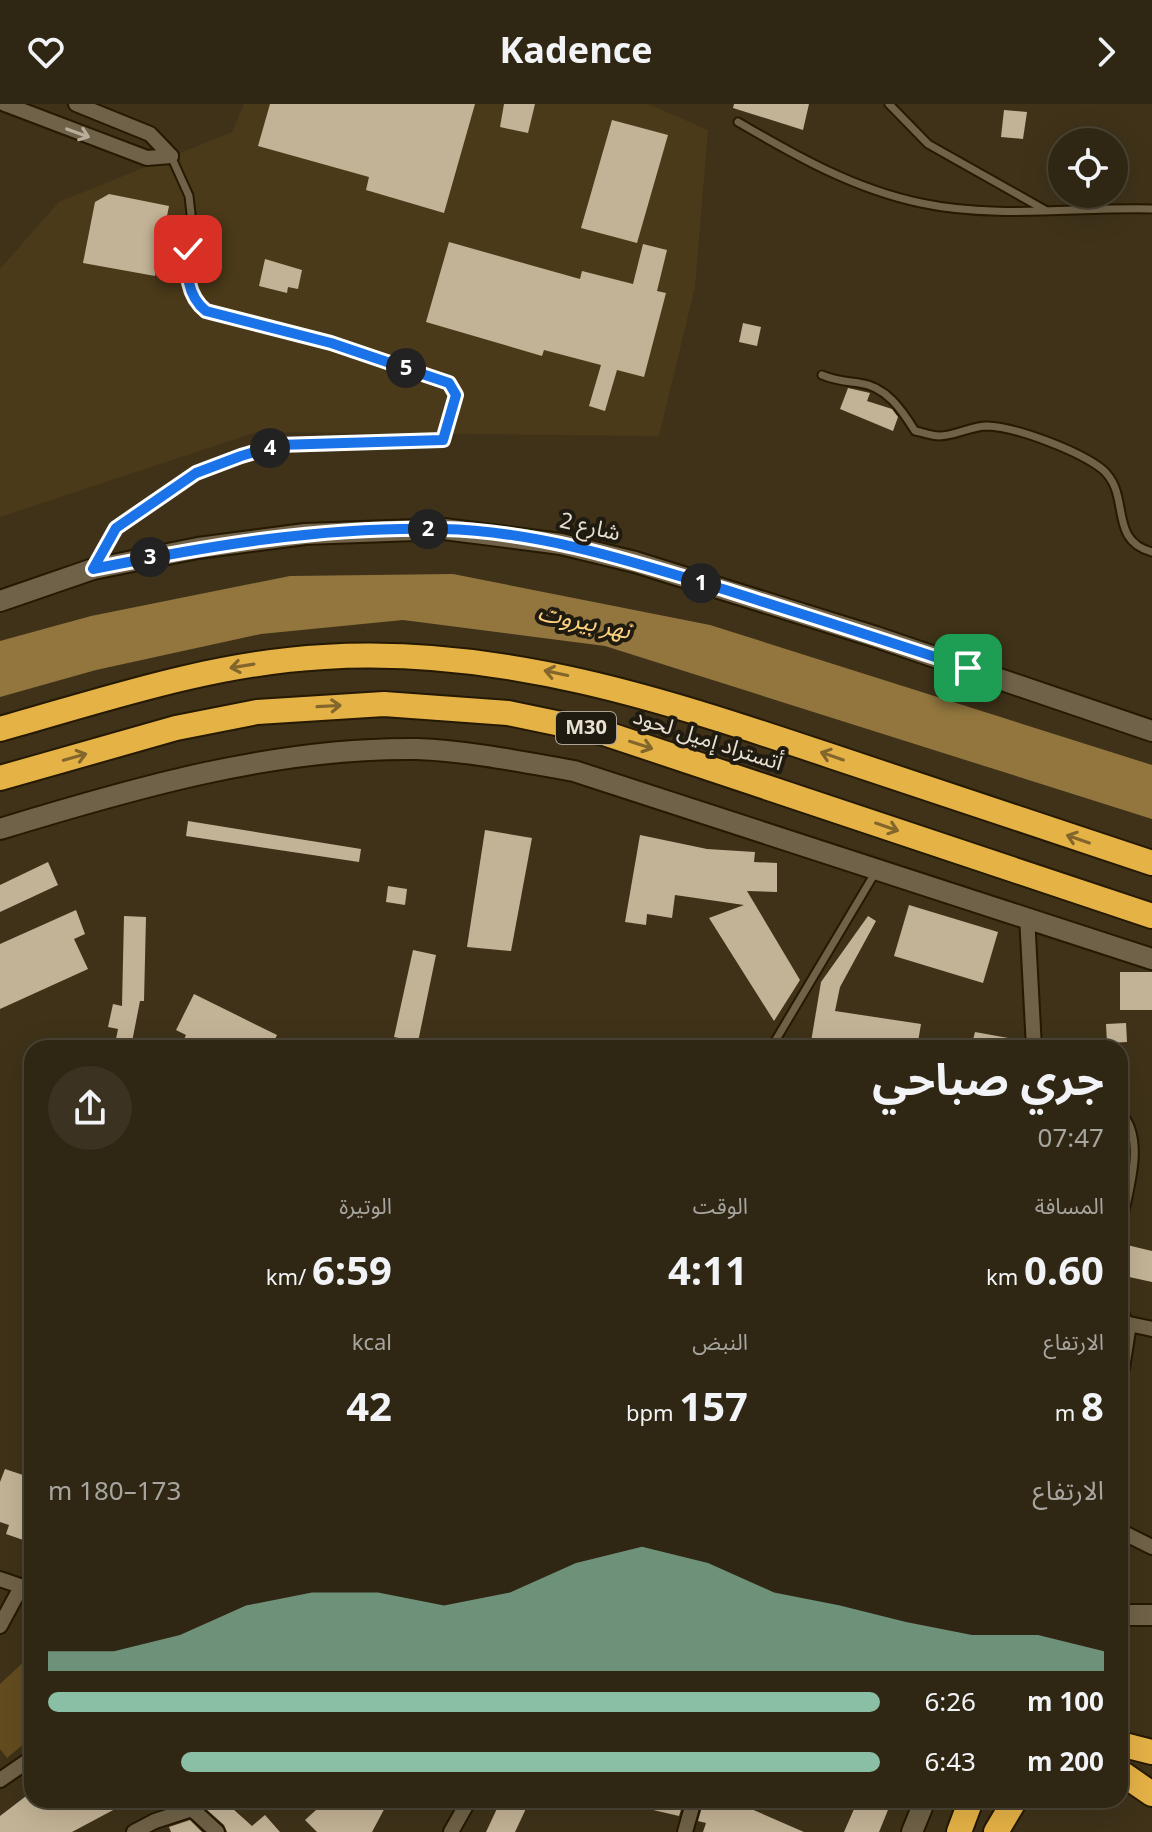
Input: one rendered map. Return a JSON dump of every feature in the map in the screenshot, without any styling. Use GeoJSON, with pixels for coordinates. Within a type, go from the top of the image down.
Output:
{"type":"FeatureCollection","features":[{"type":"Feature","properties":{"kind":"highway","name":"أتستراد إميل لحود"},"geometry":{"type":"LineString","coordinates":[[0,729],[203,672],[252,664],[374,654],[478,661],[577,677],[691,709],[1152,863]]}},
{"type":"Feature","properties":{"kind":"highway","name":"أتستراد إميل لحود"},"geometry":{"type":"LineString","coordinates":[[0,778],[176,728],[257,712],[384,704],[493,711],[604,733],[1152,916]]}},
{"type":"Feature","properties":{"kind":"highway"},"geometry":{"type":"LineString","coordinates":[[1128,1746],[1152,1752]]}},
{"type":"Feature","properties":{"kind":"highway"},"geometry":{"type":"LineString","coordinates":[[1128,1778],[1152,1794]]}},
{"type":"Feature","properties":{"kind":"highway"},"geometry":{"type":"LineString","coordinates":[[959,1832],[968,1808]]}},
{"type":"Feature","properties":{"kind":"highway"},"geometry":{"type":"LineString","coordinates":[[996,1832],[1010,1808]]}},
{"type":"Feature","properties":{"kind":"street"},"geometry":{"type":"LineString","coordinates":[[5,104],[147,158],[171,156]]}},
{"type":"Feature","properties":{"kind":"street"},"geometry":{"type":"LineString","coordinates":[[76,104],[150,134],[171,156]]}},
{"type":"Feature","properties":{"kind":"street","name":"شارع 2"},"geometry":{"type":"LineString","coordinates":[[0,601],[93,569],[198,548],[305,534],[444,529],[561,544],[635,562],[861,633],[1152,731]]}},
{"type":"Feature","properties":{"kind":"street"},"geometry":{"type":"LineString","coordinates":[[0,829],[84,804],[246,765],[332,751],[419,749],[497,757],[574,771],[1152,959]]}},
{"type":"Feature","properties":{"kind":"street"},"geometry":{"type":"LineString","coordinates":[[1027,916],[1034,1040]]}},
{"type":"Feature","properties":{"kind":"street"},"geometry":{"type":"LineString","coordinates":[[1128,1330],[1129,1324],[1152,1329]]}},
{"type":"Feature","properties":{"kind":"street"},"geometry":{"type":"LineString","coordinates":[[1128,1535],[1152,1547]]}},
{"type":"Feature","properties":{"kind":"street"},"geometry":{"type":"LineString","coordinates":[[0,1579],[24,1588]]}},
{"type":"Feature","properties":{"kind":"street"},"geometry":{"type":"LineString","coordinates":[[0,1626],[24,1592]]}},
{"type":"Feature","properties":{"kind":"street"},"geometry":{"type":"LineString","coordinates":[[1128,1615],[1152,1615]]}},
{"type":"Feature","properties":{"kind":"street"},"geometry":{"type":"LineString","coordinates":[[0,1780],[24,1764]]}},
{"type":"Feature","properties":{"kind":"street"},"geometry":{"type":"LineString","coordinates":[[451,1832],[464,1808]]}},
{"type":"Feature","properties":{"kind":"street"},"geometry":{"type":"LineString","coordinates":[[685,1832],[692,1808]]}},
{"type":"Feature","properties":{"kind":"street"},"geometry":{"type":"LineString","coordinates":[[912,1832],[922,1808]]}},
{"type":"Feature","properties":{"kind":"street"},"geometry":{"type":"LineString","coordinates":[[134,1832],[192,1809],[217,1832]]}},
{"type":"Feature","properties":{"kind":"lane"},"geometry":{"type":"LineString","coordinates":[[889,104],[928,144],[1047,211]]}},
{"type":"Feature","properties":{"kind":"lane"},"geometry":{"type":"LineString","coordinates":[[738,122],[812,165],[870,189],[923,204],[1047,211],[1152,209]]}},
{"type":"Feature","properties":{"kind":"lane"},"geometry":{"type":"LineString","coordinates":[[93,569],[116,528],[196,473],[278,445],[438,442],[443,440],[456,395],[449,383],[306,335],[220,317],[196,303],[187,268],[192,223],[189,196],[171,156]]}},
{"type":"Feature","properties":{"kind":"lane"},"geometry":{"type":"LineString","coordinates":[[822,375],[840,383],[862,383],[877,389],[898,404],[915,431],[939,436],[987,426],[1073,453],[1113,481],[1127,537],[1137,548],[1152,552]]}},
{"type":"Feature","properties":{"kind":"lane"},"geometry":{"type":"LineString","coordinates":[[776,1040],[876,871]]}},
{"type":"Feature","properties":{"kind":"lane"},"geometry":{"type":"LineString","coordinates":[[1128,1120],[1135,1144],[1128,1186]]}},
{"type":"Feature","properties":{"kind":"shaded area"},"geometry":{"type":"Polygon","coordinates":[[[244,104],[648,104],[708,130],[695,287],[659,436],[257,432],[0,517],[0,269],[59,202],[232,132],[244,104]]]}},
{"type":"Feature","properties":{"kind":"shaded area"},"geometry":{"type":"Polygon","coordinates":[[[24,1662],[24,1744],[7,1758],[0,1749],[0,1684],[24,1662]]]}},
{"type":"Feature","properties":{"kind":"water","name":"نهر بيروت"},"geometry":{"type":"Polygon","coordinates":[[[453,574],[710,625],[1152,765],[1152,819],[605,646],[403,620],[261,634],[96,670],[0,697],[0,641],[91,616],[290,576],[453,574]]]}},
{"type":"Feature","properties":{"kind":"building"},"geometry":{"type":"Polygon","coordinates":[[[270,104],[475,104],[444,213],[366,190],[369,177],[258,146],[270,104]]]}},
{"type":"Feature","properties":{"kind":"building"},"geometry":{"type":"Polygon","coordinates":[[[504,104],[535,104],[528,133],[500,127],[504,104]]]}},
{"type":"Feature","properties":{"kind":"building"},"geometry":{"type":"Polygon","coordinates":[[[734,104],[809,104],[803,130],[733,108],[734,104]]]}},
{"type":"Feature","properties":{"kind":"building"},"geometry":{"type":"Polygon","coordinates":[[[1004,110],[1027,112],[1023,139],[1001,137],[1004,110]]]}},
{"type":"Feature","properties":{"kind":"building"},"geometry":{"type":"Polygon","coordinates":[[[612,120],[668,135],[637,243],[581,228],[612,120]]]}},
{"type":"Feature","properties":{"kind":"building"},"geometry":{"type":"Polygon","coordinates":[[[109,194],[169,206],[155,276],[83,263],[95,202],[109,194]]]}},
{"type":"Feature","properties":{"kind":"building"},"geometry":{"type":"Polygon","coordinates":[[[449,242],[580,279],[582,271],[633,284],[643,244],[667,250],[657,291],[666,293],[644,377],[617,370],[605,411],[589,406],[601,365],[544,350],[542,356],[426,322],[449,242]]]}},
{"type":"Feature","properties":{"kind":"building"},"geometry":{"type":"Polygon","coordinates":[[[265,259],[302,270],[298,289],[288,287],[287,293],[259,286],[265,259]]]}},
{"type":"Feature","properties":{"kind":"building"},"geometry":{"type":"Polygon","coordinates":[[[743,323],[761,327],[757,346],[739,342],[743,323]]]}},
{"type":"Feature","properties":{"kind":"building"},"geometry":{"type":"Polygon","coordinates":[[[848,388],[870,393],[867,401],[892,409],[898,417],[893,431],[840,409],[848,388]]]}},
{"type":"Feature","properties":{"kind":"building"},"geometry":{"type":"Polygon","coordinates":[[[188,821],[361,849],[359,862],[186,836],[188,821]]]}},
{"type":"Feature","properties":{"kind":"building"},"geometry":{"type":"Polygon","coordinates":[[[485,830],[532,838],[511,951],[467,947],[485,830]]]}},
{"type":"Feature","properties":{"kind":"building"},"geometry":{"type":"Polygon","coordinates":[[[640,835],[707,849],[755,852],[754,862],[777,863],[777,892],[747,891],[800,980],[774,1021],[709,918],[744,905],[675,895],[672,918],[647,914],[646,925],[625,922],[640,835]]]}},
{"type":"Feature","properties":{"kind":"building"},"geometry":{"type":"Polygon","coordinates":[[[48,862],[58,885],[0,912],[0,885],[48,862]]]}},
{"type":"Feature","properties":{"kind":"building"},"geometry":{"type":"Polygon","coordinates":[[[388,886],[407,889],[405,905],[386,902],[388,886]]]}},
{"type":"Feature","properties":{"kind":"building"},"geometry":{"type":"Polygon","coordinates":[[[909,905],[998,932],[983,983],[894,956],[909,905]]]}},
{"type":"Feature","properties":{"kind":"building"},"geometry":{"type":"Polygon","coordinates":[[[76,910],[85,934],[74,939],[88,969],[0,1009],[0,944],[76,910]]]}},
{"type":"Feature","properties":{"kind":"building"},"geometry":{"type":"Polygon","coordinates":[[[124,916],[146,917],[144,1001],[140,1001],[132,1040],[116,1039],[118,1029],[108,1027],[113,1004],[122,1006],[124,916]]]}},
{"type":"Feature","properties":{"kind":"building"},"geometry":{"type":"Polygon","coordinates":[[[868,916],[876,921],[840,987],[835,1011],[921,1024],[918,1040],[811,1040],[821,982],[868,916]]]}},
{"type":"Feature","properties":{"kind":"building"},"geometry":{"type":"Polygon","coordinates":[[[413,950],[436,955],[418,1040],[394,1037],[413,950]]]}},
{"type":"Feature","properties":{"kind":"building"},"geometry":{"type":"Polygon","coordinates":[[[1120,972],[1152,972],[1152,1010],[1120,1010],[1120,972]]]}},
{"type":"Feature","properties":{"kind":"building"},"geometry":{"type":"Polygon","coordinates":[[[194,994],[277,1035],[275,1040],[184,1040],[186,1035],[176,1030],[194,994]]]}},
{"type":"Feature","properties":{"kind":"building"},"geometry":{"type":"Polygon","coordinates":[[[1126,1023],[1127,1040],[1107,1040],[1106,1024],[1126,1023]]]}},
{"type":"Feature","properties":{"kind":"building"},"geometry":{"type":"Polygon","coordinates":[[[975,1032],[1020,1040],[973,1040],[975,1032]]]}},
{"type":"Feature","properties":{"kind":"building"},"geometry":{"type":"Polygon","coordinates":[[[1128,1245],[1152,1251],[1152,1282],[1128,1277],[1128,1245]]]}},
{"type":"Feature","properties":{"kind":"building"},"geometry":{"type":"Polygon","coordinates":[[[5,1469],[24,1475],[24,1540],[6,1534],[9,1525],[0,1522],[0,1482],[5,1469]]]}},
{"type":"Feature","properties":{"kind":"building"},"geometry":{"type":"Polygon","coordinates":[[[24,1798],[24,1808],[117,1808],[72,1832],[0,1832],[0,1816],[24,1798]]]}},
{"type":"Feature","properties":{"kind":"building"},"geometry":{"type":"Polygon","coordinates":[[[205,1808],[232,1808],[252,1826],[265,1815],[280,1832],[227,1832],[224,1825],[205,1808]]]}},
{"type":"Feature","properties":{"kind":"building"},"geometry":{"type":"Polygon","coordinates":[[[318,1808],[385,1808],[372,1832],[317,1832],[305,1820],[318,1808]]]}},
{"type":"Feature","properties":{"kind":"building"},"geometry":{"type":"Polygon","coordinates":[[[497,1808],[526,1808],[515,1832],[486,1832],[497,1808]]]}},
{"type":"Feature","properties":{"kind":"building"},"geometry":{"type":"Polygon","coordinates":[[[645,1808],[682,1808],[679,1816],[645,1808]]]}},
{"type":"Feature","properties":{"kind":"building"},"geometry":{"type":"Polygon","coordinates":[[[702,1808],[749,1808],[804,1832],[703,1832],[706,1823],[698,1821],[702,1808]]]}},
{"type":"Feature","properties":{"kind":"building"},"geometry":{"type":"Polygon","coordinates":[[[854,1808],[889,1808],[879,1832],[844,1832],[854,1808]]]}},
{"type":"Feature","properties":{"kind":"building"},"geometry":{"type":"Polygon","coordinates":[[[190,1820],[202,1832],[171,1832],[169,1827],[190,1820]]]}},
{"type":"Feature","properties":{"kind":"route"},"geometry":{"type":"LineString","coordinates":[[188,249],[190,289],[196,303],[206,311],[220,317],[306,335],[449,383],[456,395],[443,440],[278,445],[241,456],[196,473],[116,528],[93,569],[198,548],[305,534],[444,529],[561,544],[635,562],[968,668]]}}]}
